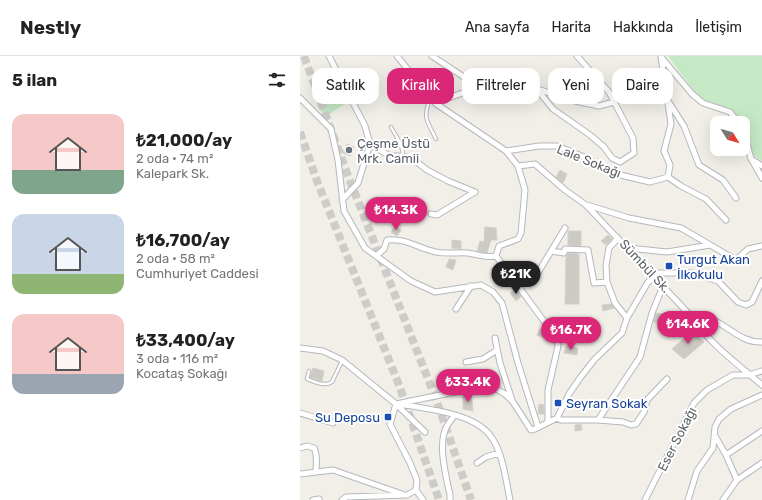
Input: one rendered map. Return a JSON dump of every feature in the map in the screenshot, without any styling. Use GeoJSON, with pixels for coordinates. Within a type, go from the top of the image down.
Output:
{"type":"FeatureCollection","features":[{"type":"Feature","properties":{"kind":"street"},"geometry":{"type":"LineString","coordinates":[[329,56],[365,126],[370,144],[358,183],[342,200]]}},
{"type":"Feature","properties":{"kind":"street"},"geometry":{"type":"LineString","coordinates":[[397,56],[407,68]]}},
{"type":"Feature","properties":{"kind":"street"},"geometry":{"type":"LineString","coordinates":[[432,56],[462,76]]}},
{"type":"Feature","properties":{"kind":"street"},"geometry":{"type":"LineString","coordinates":[[577,56],[609,92],[612,98]]}},
{"type":"Feature","properties":{"kind":"street"},"geometry":{"type":"LineString","coordinates":[[661,57],[662,68]]}},
{"type":"Feature","properties":{"kind":"street"},"geometry":{"type":"LineString","coordinates":[[661,57],[692,94],[703,103],[730,112],[733,116]]}},
{"type":"Feature","properties":{"kind":"street"},"geometry":{"type":"LineString","coordinates":[[540,89],[575,101],[598,106],[612,102]]}},
{"type":"Feature","properties":{"kind":"street"},"geometry":{"type":"LineString","coordinates":[[540,93],[553,109],[590,135],[604,147],[612,158],[620,162],[634,153],[633,138],[615,104]]}},
{"type":"Feature","properties":{"kind":"street"},"geometry":{"type":"LineString","coordinates":[[300,98],[331,129],[338,160],[344,211],[365,248],[411,281],[435,292],[481,285],[493,292],[502,303],[518,363],[538,427]]}},
{"type":"Feature","properties":{"kind":"street"},"geometry":{"type":"LineString","coordinates":[[436,104],[506,151],[518,166],[526,190],[521,233],[518,239],[499,246],[496,256]]}},
{"type":"Feature","properties":{"kind":"street"},"geometry":{"type":"LineString","coordinates":[[667,104],[671,124],[664,151],[670,165],[668,176],[682,186],[706,199],[726,220]]}},
{"type":"Feature","properties":{"kind":"street"},"geometry":{"type":"LineString","coordinates":[[670,104],[684,126],[699,165],[722,180],[736,198]]}},
{"type":"Feature","properties":{"kind":"street"},"geometry":{"type":"LineString","coordinates":[[370,144],[390,156],[404,156],[413,159],[427,170],[448,181],[475,192],[437,215],[431,214]]}},
{"type":"Feature","properties":{"kind":"street","name":"Lale Sokağı"},"geometry":{"type":"LineString","coordinates":[[506,151],[539,146],[557,146],[584,157],[616,174],[650,182],[668,176]]}},
{"type":"Feature","properties":{"kind":"street"},"geometry":{"type":"LineString","coordinates":[[750,155],[762,178]]}},
{"type":"Feature","properties":{"kind":"street"},"geometry":{"type":"LineString","coordinates":[[751,159],[762,166]]}},
{"type":"Feature","properties":{"kind":"street","name":"Sümbül Sk."},"geometry":{"type":"LineString","coordinates":[[518,166],[535,164],[565,190],[586,204],[689,314],[715,345],[762,385]]}},
{"type":"Feature","properties":{"kind":"street"},"geometry":{"type":"LineString","coordinates":[[586,204],[629,218],[681,228],[736,260],[748,249],[762,246]]}},
{"type":"Feature","properties":{"kind":"street"},"geometry":{"type":"LineString","coordinates":[[516,284],[536,276],[565,228]]}},
{"type":"Feature","properties":{"kind":"street"},"geometry":{"type":"LineString","coordinates":[[618,238],[609,248],[606,265],[607,282],[615,303],[627,318]]}},
{"type":"Feature","properties":{"kind":"street"},"geometry":{"type":"LineString","coordinates":[[376,256],[384,249],[388,240],[394,239],[445,254],[468,253],[486,257],[496,256]]}},
{"type":"Feature","properties":{"kind":"street"},"geometry":{"type":"LineString","coordinates":[[628,248],[667,252],[710,245]]}},
{"type":"Feature","properties":{"kind":"street"},"geometry":{"type":"LineString","coordinates":[[551,251],[564,253],[565,249],[588,250],[594,283],[607,282]]}},
{"type":"Feature","properties":{"kind":"street"},"geometry":{"type":"LineString","coordinates":[[496,256],[550,328],[557,340],[558,346],[548,390],[548,422]]}},
{"type":"Feature","properties":{"kind":"street"},"geometry":{"type":"LineString","coordinates":[[495,338],[506,383],[513,402],[530,429],[533,430],[557,418],[569,394],[580,378],[594,360],[622,333],[627,318],[648,282],[654,276],[659,273],[692,273],[718,281],[738,302],[746,305],[752,302],[762,281]]}},
{"type":"Feature","properties":{"kind":"street"},"geometry":{"type":"LineString","coordinates":[[456,309],[471,286]]}},
{"type":"Feature","properties":{"kind":"street"},"geometry":{"type":"LineString","coordinates":[[598,420],[640,357],[652,313],[663,286]]}},
{"type":"Feature","properties":{"kind":"street"},"geometry":{"type":"LineString","coordinates":[[689,314],[705,317],[719,322],[735,333],[749,340],[762,342]]}},
{"type":"Feature","properties":{"kind":"street"},"geometry":{"type":"LineString","coordinates":[[300,348],[323,351],[342,360],[396,404],[425,432]]}},
{"type":"Feature","properties":{"kind":"street"},"geometry":{"type":"LineString","coordinates":[[466,362],[483,359],[497,350]]}},
{"type":"Feature","properties":{"kind":"street","name":"Eser Sokağı"},"geometry":{"type":"LineString","coordinates":[[645,500],[694,403],[707,390],[733,375],[749,375],[762,372]]}},
{"type":"Feature","properties":{"kind":"street"},"geometry":{"type":"LineString","coordinates":[[557,418],[561,420],[598,420],[623,422],[631,425],[636,424],[644,412],[647,400],[667,379]]}},
{"type":"Feature","properties":{"kind":"street"},"geometry":{"type":"LineString","coordinates":[[396,404],[491,386],[505,394],[513,402]]}},
{"type":"Feature","properties":{"kind":"street"},"geometry":{"type":"LineString","coordinates":[[688,500],[697,470],[712,448],[715,436],[715,427],[719,419],[731,409],[762,396]]}},
{"type":"Feature","properties":{"kind":"street"},"geometry":{"type":"LineString","coordinates":[[396,404],[455,416],[475,422],[484,428],[492,438],[499,453],[510,500]]}},
{"type":"Feature","properties":{"kind":"street"},"geometry":{"type":"LineString","coordinates":[[396,404],[390,424],[410,462],[417,480],[416,490],[423,500]]}},
{"type":"Feature","properties":{"kind":"street"},"geometry":{"type":"LineString","coordinates":[[300,413],[333,423]]}},
{"type":"Feature","properties":{"kind":"street"},"geometry":{"type":"LineString","coordinates":[[450,500],[442,439],[447,426],[455,416]]}},
{"type":"Feature","properties":{"kind":"street"},"geometry":{"type":"LineString","coordinates":[[726,455],[762,431]]}},
{"type":"Feature","properties":{"kind":"street"},"geometry":{"type":"LineString","coordinates":[[715,436],[726,455],[737,480]]}},
{"type":"Feature","properties":{"kind":"street"},"geometry":{"type":"LineString","coordinates":[[300,448],[307,446],[314,448],[317,454],[315,461],[316,472]]}},
{"type":"Feature","properties":{"kind":"street"},"geometry":{"type":"LineString","coordinates":[[477,463],[486,457],[499,453]]}},
{"type":"Feature","properties":{"kind":"street"},"geometry":{"type":"LineString","coordinates":[[724,500],[737,480],[762,463]]}},
{"type":"Feature","properties":{"kind":"street"},"geometry":{"type":"LineString","coordinates":[[300,474],[333,470],[405,495]]}},
{"type":"Feature","properties":{"kind":"street"},"geometry":{"type":"LineString","coordinates":[[342,500],[346,497],[407,495],[416,490]]}},
{"type":"Feature","properties":{"kind":"street"},"geometry":{"type":"LineString","coordinates":[[313,500],[318,498]]}},
{"type":"Feature","properties":{"kind":"lane"},"geometry":{"type":"LineString","coordinates":[[428,104],[425,112],[426,118],[436,139]]}},
{"type":"Feature","properties":{"kind":"lane"},"geometry":{"type":"LineString","coordinates":[[391,127],[404,151],[404,156]]}},
{"type":"Feature","properties":{"kind":"lane"},"geometry":{"type":"LineString","coordinates":[[309,370],[308,379],[326,385],[332,382],[342,360]]}},
{"type":"Feature","properties":{"kind":"green space"},"geometry":{"type":"Polygon","coordinates":[[[668,56],[762,56],[762,161],[753,155],[750,142],[750,116],[736,116],[731,109],[703,100],[693,90],[668,56]]]}},
{"type":"Feature","properties":{"kind":"green space"},"geometry":{"type":"Polygon","coordinates":[[[319,104],[344,104],[325,117],[317,105],[319,104]]]}},
{"type":"Feature","properties":{"kind":"building","name":"Çeşme Üstü Mrk. Camii"},"geometry":{"type":"Polygon","coordinates":[[[347,144],[354,147],[350,156],[343,153],[347,144]]]}},
{"type":"Feature","properties":{"kind":"building"},"geometry":{"type":"Polygon","coordinates":[[[560,170],[567,174],[563,183],[556,177],[560,170]]]}},
{"type":"Feature","properties":{"kind":"building"},"geometry":{"type":"Polygon","coordinates":[[[395,226],[401,230],[397,236],[391,232],[395,226]]]}},
{"type":"Feature","properties":{"kind":"building"},"geometry":{"type":"Polygon","coordinates":[[[485,227],[496,228],[497,240],[491,240],[487,253],[477,251],[480,241],[484,242],[485,227]]]}},
{"type":"Feature","properties":{"kind":"building"},"geometry":{"type":"Polygon","coordinates":[[[568,231],[581,231],[581,246],[568,245],[568,231]]]}},
{"type":"Feature","properties":{"kind":"building"},"geometry":{"type":"Polygon","coordinates":[[[608,235],[612,239],[606,245],[601,241],[608,235]]]}},
{"type":"Feature","properties":{"kind":"building"},"geometry":{"type":"Polygon","coordinates":[[[452,240],[461,241],[461,249],[452,248],[452,240]]]}},
{"type":"Feature","properties":{"kind":"building"},"geometry":{"type":"Polygon","coordinates":[[[568,253],[579,254],[579,304],[565,304],[566,257],[568,253]]]}},
{"type":"Feature","properties":{"kind":"building"},"geometry":{"type":"Polygon","coordinates":[[[449,259],[456,260],[453,270],[446,267],[449,259]]]}},
{"type":"Feature","properties":{"kind":"building"},"geometry":{"type":"Polygon","coordinates":[[[497,265],[502,275],[496,278],[491,269],[497,265]]]}},
{"type":"Feature","properties":{"kind":"building"},"geometry":{"type":"Polygon","coordinates":[[[516,289],[521,297],[516,301],[510,293],[516,289]]]}},
{"type":"Feature","properties":{"kind":"building"},"geometry":{"type":"Polygon","coordinates":[[[611,304],[614,308],[603,311],[602,305],[611,304]]]}},
{"type":"Feature","properties":{"kind":"building"},"geometry":{"type":"Polygon","coordinates":[[[656,313],[664,314],[661,323],[654,322],[656,313]]]}},
{"type":"Feature","properties":{"kind":"building"},"geometry":{"type":"Polygon","coordinates":[[[540,329],[547,332],[544,338],[537,335],[540,329]]]}},
{"type":"Feature","properties":{"kind":"building"},"geometry":{"type":"Polygon","coordinates":[[[692,331],[704,342],[684,359],[672,349],[692,331]]]}},
{"type":"Feature","properties":{"kind":"building"},"geometry":{"type":"Polygon","coordinates":[[[566,346],[578,348],[577,355],[564,353],[566,346]]]}},
{"type":"Feature","properties":{"kind":"building"},"geometry":{"type":"Polygon","coordinates":[[[313,368],[324,371],[322,381],[310,377],[313,368]]]}},
{"type":"Feature","properties":{"kind":"building"},"geometry":{"type":"Polygon","coordinates":[[[471,394],[473,411],[463,409],[463,395],[471,394]]]}},
{"type":"Feature","properties":{"kind":"building"},"geometry":{"type":"Polygon","coordinates":[[[539,404],[544,405],[544,414],[538,414],[539,404]]]}},
{"type":"Feature","properties":{"kind":"building"},"geometry":{"type":"Polygon","coordinates":[[[581,424],[582,430],[575,431],[575,425],[581,424]]]}},
{"type":"Feature","properties":{"kind":"tunnel"},"geometry":{"type":"LineString","coordinates":[[304,56],[347,173],[437,402],[471,500]]}},
{"type":"Feature","properties":{"kind":"tunnel"},"geometry":{"type":"LineString","coordinates":[[300,132],[317,181],[399,385],[439,500]]}},
{"type":"Feature","properties":{"kind":"place","name":"Çeşme Üstü Mrk. Camii"},"geometry":{"type":"Point","coordinates":[349,150]}},
{"type":"Feature","properties":{"kind":"place","name":"Turgut Akan İlkokulu"},"geometry":{"type":"Point","coordinates":[669,266]}},
{"type":"Feature","properties":{"kind":"place","name":"Seyran Sokak"},"geometry":{"type":"Point","coordinates":[558,403]}},
{"type":"Feature","properties":{"kind":"place","name":"Su Deposu"},"geometry":{"type":"Point","coordinates":[388,417]}}]}
